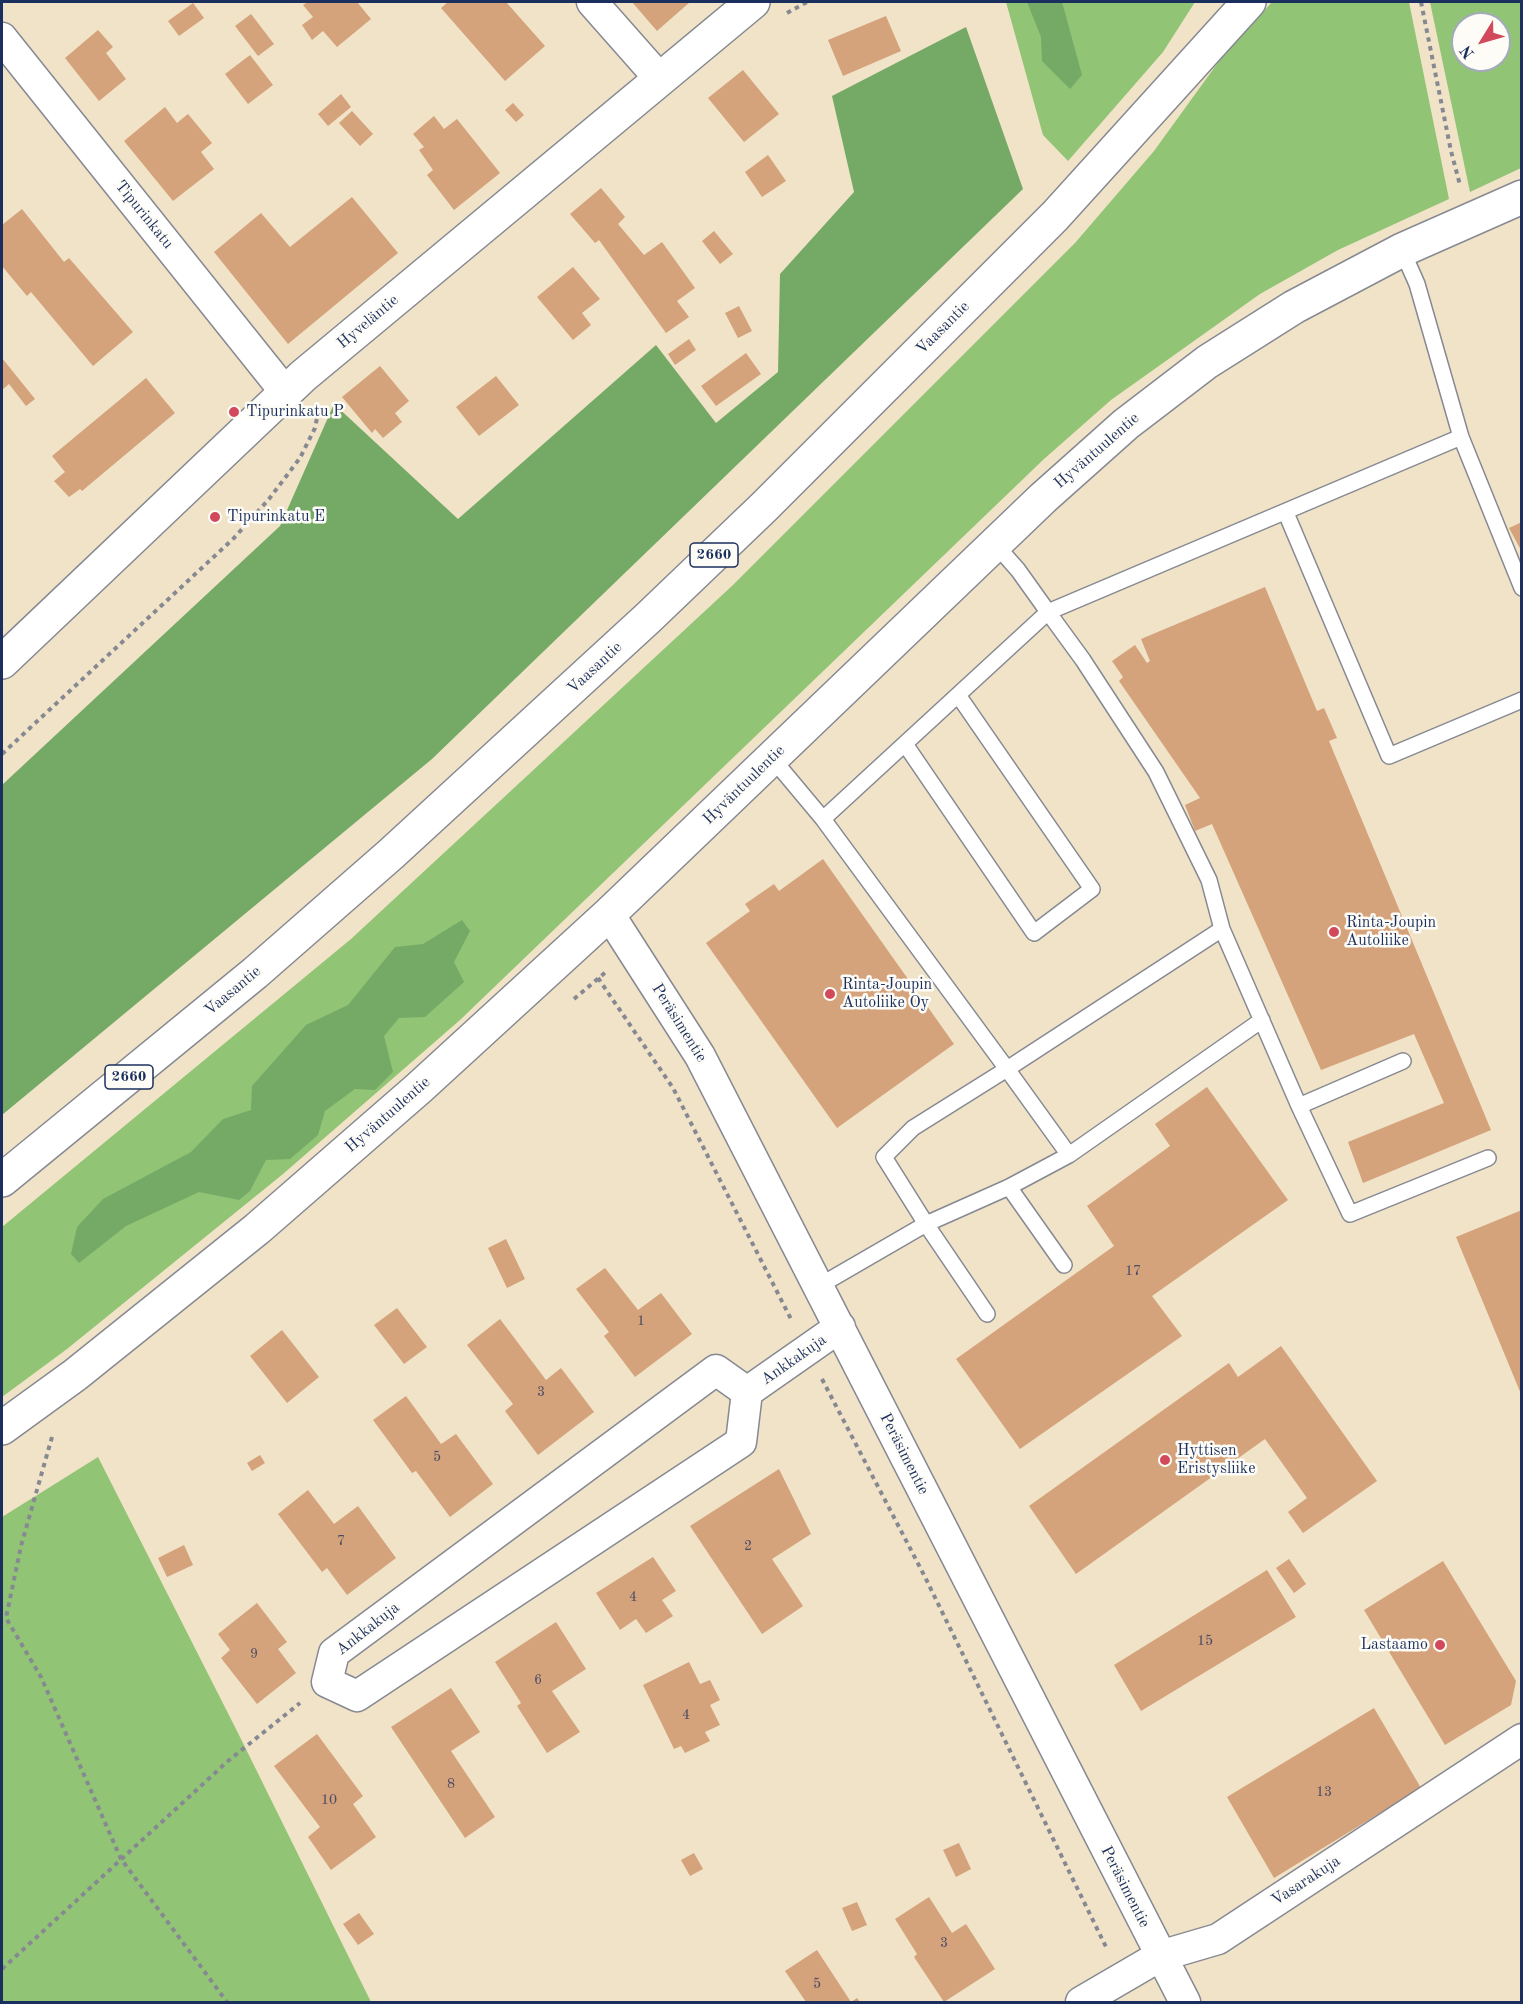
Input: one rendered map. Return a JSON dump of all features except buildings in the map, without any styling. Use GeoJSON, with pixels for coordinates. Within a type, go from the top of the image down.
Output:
{"type":"FeatureCollection","features":[{"type":"Feature","properties":{"kind":"street"},"geometry":{"type":"LineString","coordinates":[[592,2],[660,79]]}},
{"type":"Feature","properties":{"kind":"street","name":"Hyveläntie"},"geometry":{"type":"LineString","coordinates":[[2,662],[157,518],[286,393],[456,247],[753,2]]}},
{"type":"Feature","properties":{"kind":"street","name":"Vaasantie"},"geometry":{"type":"LineString","coordinates":[[1148,111],[1217,2]]}},
{"type":"Feature","properties":{"kind":"street","name":"Vaasantie"},"geometry":{"type":"LineString","coordinates":[[2,1180],[255,973],[534,724],[764,507],[1055,216],[1249,2]]}},
{"type":"Feature","properties":{"kind":"street","name":"Tipurinkatu"},"geometry":{"type":"LineString","coordinates":[[2,38],[286,393]]}},
{"type":"Feature","properties":{"kind":"street","name":"Hyväntuulentie"},"geometry":{"type":"LineString","coordinates":[[2,1428],[75,1375],[257,1229],[419,1088],[609,914],[995,544],[1126,424],[1207,362],[1294,307],[1402,250],[1521,197]]}},
{"type":"Feature","properties":{"kind":"street","name":"Peräsimentie"},"geometry":{"type":"LineString","coordinates":[[609,914],[700,1056],[1185,2002]]}},
{"type":"Feature","properties":{"kind":"street","name":"Ankkakuja"},"geometry":{"type":"LineString","coordinates":[[747,1392],[716,1370],[334,1653],[327,1682],[357,1696],[741,1443],[747,1392],[840,1328]]}},
{"type":"Feature","properties":{"kind":"street","name":"Vasarakuja"},"geometry":{"type":"LineString","coordinates":[[1081,2002],[1160,1956],[1218,1939],[1521,1739]]}},
{"type":"Feature","properties":{"kind":"lane"},"geometry":{"type":"LineString","coordinates":[[1402,250],[1417,284],[1461,437],[1521,588]]}},
{"type":"Feature","properties":{"kind":"lane"},"geometry":{"type":"LineString","coordinates":[[823,819],[1048,612],[1461,437]]}},
{"type":"Feature","properties":{"kind":"lane"},"geometry":{"type":"LineString","coordinates":[[1286,513],[1389,756],[1521,700]]}},
{"type":"Feature","properties":{"kind":"lane"},"geometry":{"type":"LineString","coordinates":[[995,544],[1018,570],[1083,660],[1156,772],[1209,880],[1222,929],[1299,1106],[1350,1214],[1488,1158]]}},
{"type":"Feature","properties":{"kind":"lane"},"geometry":{"type":"LineString","coordinates":[[905,744],[1034,933],[1092,889],[958,695]]}},
{"type":"Feature","properties":{"kind":"lane"},"geometry":{"type":"LineString","coordinates":[[772,758],[823,819],[1069,1155]]}},
{"type":"Feature","properties":{"kind":"lane"},"geometry":{"type":"LineString","coordinates":[[987,1314],[884,1157],[914,1128],[1222,929]]}},
{"type":"Feature","properties":{"kind":"lane"},"geometry":{"type":"LineString","coordinates":[[819,1286],[926,1224],[1009,1187],[1069,1155],[1262,1020]]}},
{"type":"Feature","properties":{"kind":"lane"},"geometry":{"type":"LineString","coordinates":[[1299,1106],[1403,1061]]}},
{"type":"Feature","properties":{"kind":"lane"},"geometry":{"type":"LineString","coordinates":[[1009,1187],[1064,1265]]}},
{"type":"Feature","properties":{"kind":"path"},"geometry":{"type":"LineString","coordinates":[[785,14],[807,2]]}},
{"type":"Feature","properties":{"kind":"path"},"geometry":{"type":"LineString","coordinates":[[1421,2],[1451,151],[1470,220]]}},
{"type":"Feature","properties":{"kind":"path"},"geometry":{"type":"LineString","coordinates":[[2,754],[234,538],[269,499],[300,458],[315,428],[318,409]]}},
{"type":"Feature","properties":{"kind":"path"},"geometry":{"type":"LineString","coordinates":[[598,978],[673,1088],[925,1577],[1121,1977]]}},
{"type":"Feature","properties":{"kind":"path"},"geometry":{"type":"LineString","coordinates":[[54,1432],[21,1545],[6,1618],[41,1677],[121,1859],[227,2002]]}},
{"type":"Feature","properties":{"kind":"path"},"geometry":{"type":"LineString","coordinates":[[2,1969],[228,1761],[327,1682]]}},
{"type":"Feature","properties":{"kind":"green space"},"geometry":{"type":"Polygon","coordinates":[[[1006,2],[1195,2],[1163,52],[1068,161],[1043,135],[1006,2]]]}},
{"type":"Feature","properties":{"kind":"green space"},"geometry":{"type":"Polygon","coordinates":[[[1027,2],[1062,2],[1082,75],[1070,89],[1042,61],[1041,37],[1027,2]]]}},
{"type":"Feature","properties":{"kind":"green space"},"geometry":{"type":"Polygon","coordinates":[[[1272,2],[1409,2],[1449,199],[1338,250],[1260,294],[1111,400],[1044,459],[460,1020],[283,1174],[67,1349],[2,1397],[2,1227],[351,939],[733,585],[1075,243],[1154,151],[1222,57],[1272,2]]]}},
{"type":"Feature","properties":{"kind":"green space"},"geometry":{"type":"Polygon","coordinates":[[[1430,2],[1521,2],[1521,168],[1470,192],[1430,2]]]}},
{"type":"Feature","properties":{"kind":"green space"},"geometry":{"type":"Polygon","coordinates":[[[966,27],[1023,189],[432,759],[2,1115],[2,785],[280,526],[334,404],[458,519],[656,345],[716,423],[778,372],[780,274],[854,192],[832,96],[966,27]]]}},
{"type":"Feature","properties":{"kind":"green space"},"geometry":{"type":"Polygon","coordinates":[[[462,920],[470,931],[454,962],[464,982],[425,1017],[399,1018],[384,1036],[393,1072],[375,1090],[355,1089],[325,1111],[318,1135],[290,1159],[266,1160],[250,1191],[239,1200],[199,1192],[126,1226],[79,1263],[71,1254],[77,1227],[103,1199],[191,1152],[223,1119],[251,1110],[252,1086],[306,1025],[348,1005],[395,947],[423,944],[462,920]]]}},
{"type":"Feature","properties":{"kind":"green space"},"geometry":{"type":"Polygon","coordinates":[[[98,1457],[371,2002],[2,2002],[2,1517],[98,1457]]]}},
{"type":"Feature","properties":{"kind":"place","name":"Tipurinkatu P"},"geometry":{"type":"Point","coordinates":[234,412]}},
{"type":"Feature","properties":{"kind":"place","name":"Tipurinkatu E"},"geometry":{"type":"Point","coordinates":[215,517]}},
{"type":"Feature","properties":{"kind":"place","name":"Rinta-Joupin Autoliike"},"geometry":{"type":"Point","coordinates":[1334,932]}},
{"type":"Feature","properties":{"kind":"place","name":"Rinta-Joupin Autoliike Oy"},"geometry":{"type":"Point","coordinates":[830,994]}},
{"type":"Feature","properties":{"kind":"place","name":"Hyttisen Eristysliike"},"geometry":{"type":"Point","coordinates":[1165,1460]}},
{"type":"Feature","properties":{"kind":"place","name":"Lastaamo"},"geometry":{"type":"Point","coordinates":[1440,1645]}}]}
